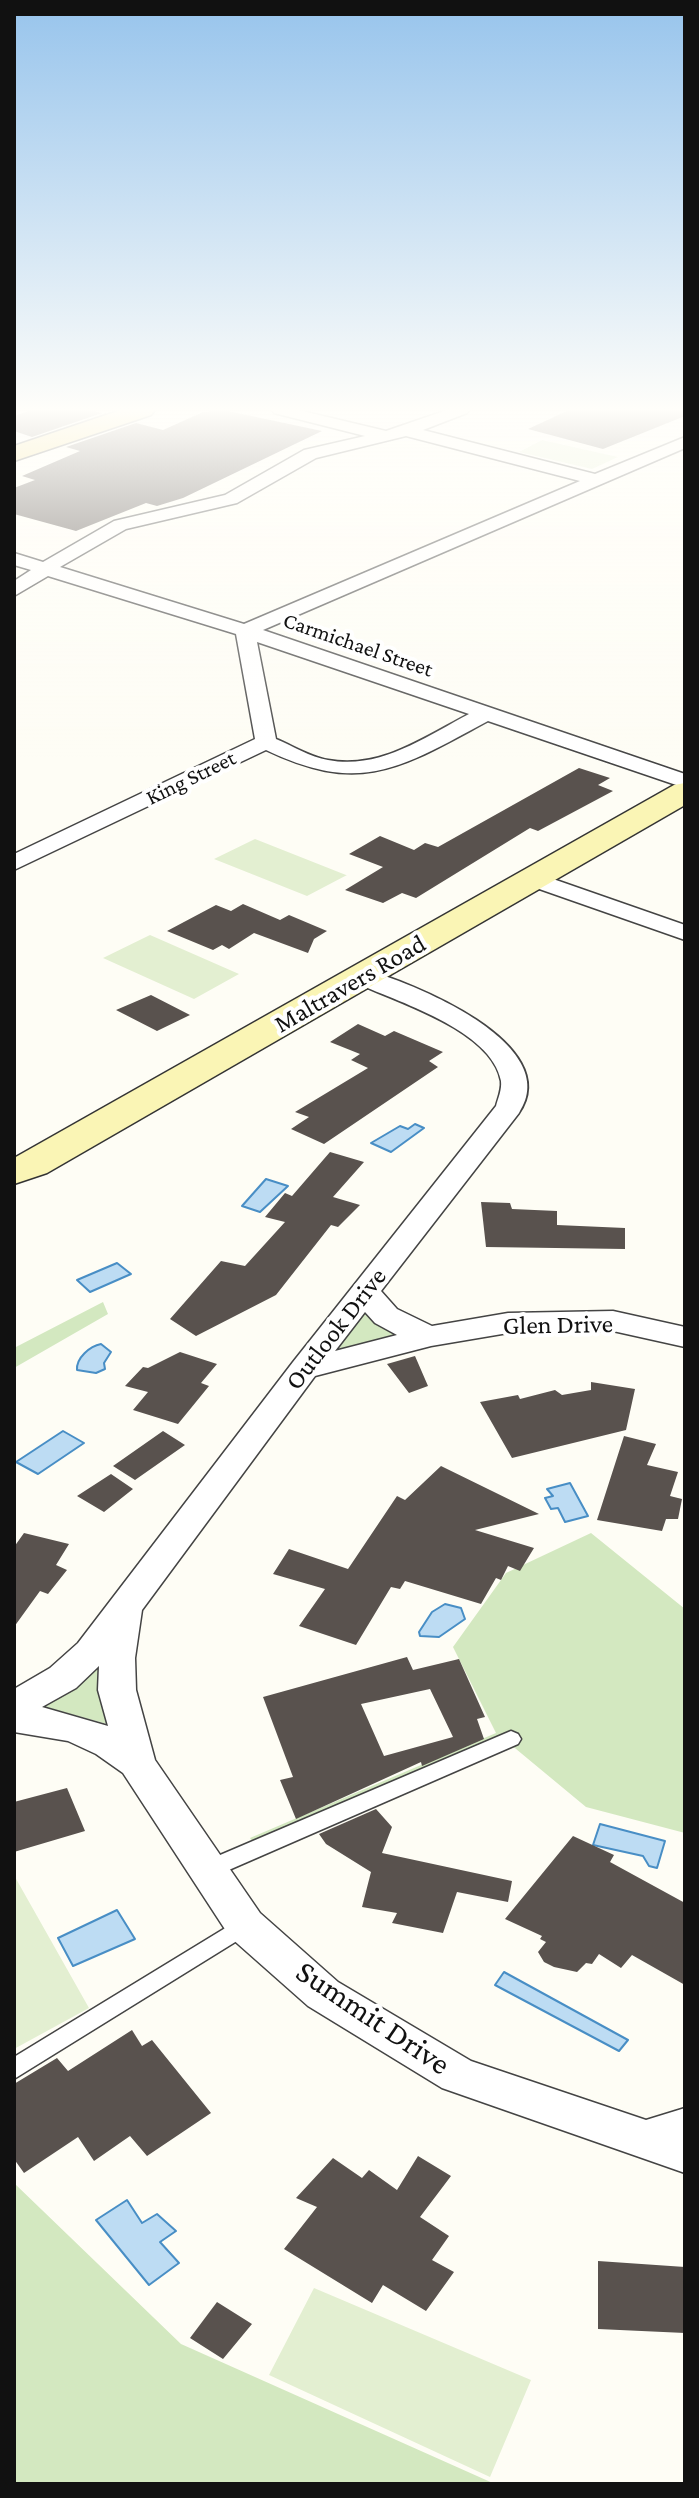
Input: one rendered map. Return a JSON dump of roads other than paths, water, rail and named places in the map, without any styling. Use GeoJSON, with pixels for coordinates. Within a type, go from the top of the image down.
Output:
{"type":"FeatureCollection","features":[{"type":"Feature","properties":{"kind":"street"},"geometry":{"type":"LineString","coordinates":[[14,590],[117,527]]}},
{"type":"Feature","properties":{"kind":"street"},"geometry":{"type":"LineString","coordinates":[[245,631],[488,527]]}},
{"type":"Feature","properties":{"kind":"street","name":"Carmichael Street"},"geometry":{"type":"LineString","coordinates":[[14,559],[245,631],[685,781]]}},
{"type":"Feature","properties":{"kind":"street","name":"King Street"},"geometry":{"type":"LineString","coordinates":[[14,863],[266,742],[245,631]]}},
{"type":"Feature","properties":{"kind":"street"},"geometry":{"type":"LineString","coordinates":[[266,742],[330,767],[365,769],[396,760],[485,714]]}},
{"type":"Feature","properties":{"kind":"street","name":"Maltravers Road"},"geometry":{"type":"LineString","coordinates":[[14,1172],[33,1165],[685,792]]}},
{"type":"Feature","properties":{"kind":"street"},"geometry":{"type":"LineString","coordinates":[[533,879],[685,933]]}},
{"type":"Feature","properties":{"kind":"street","name":"Outlook Drive"},"geometry":{"type":"LineString","coordinates":[[14,1706],[63,1678],[91,1652],[304,1369],[509,1107],[515,1083],[507,1063],[490,1041],[474,1028],[362,977]]}},
{"type":"Feature","properties":{"kind":"street"},"geometry":{"type":"LineString","coordinates":[[367,1292],[378,1313],[398,1325],[430,1336]]}},
{"type":"Feature","properties":{"kind":"street","name":"Glen Drive"},"geometry":{"type":"LineString","coordinates":[[304,1369],[430,1336],[508,1323],[613,1321],[685,1337]]}},
{"type":"Feature","properties":{"kind":"street","name":"Summit Drive"},"geometry":{"type":"LineString","coordinates":[[126,1606],[117,1658],[117,1690],[137,1763],[245,1925],[323,1994],[457,2075],[673,2139]]}},
{"type":"Feature","properties":{"kind":"street","name":"Summit Drive"},"geometry":{"type":"LineString","coordinates":[[14,1718],[36,1720],[101,1736],[137,1763]]}},
{"type":"Feature","properties":{"kind":"lane"},"geometry":{"type":"LineString","coordinates":[[207,1870],[511,1739]]}},
{"type":"Feature","properties":{"kind":"lane"},"geometry":{"type":"LineString","coordinates":[[14,2069],[245,1925]]}},
{"type":"Feature","properties":{"kind":"water"},"geometry":{"type":"Polygon","coordinates":[[[415,1124],[424,1128],[391,1152],[371,1143],[400,1126],[408,1129],[415,1124]]]}},
{"type":"Feature","properties":{"kind":"water"},"geometry":{"type":"Polygon","coordinates":[[[266,1179],[288,1186],[260,1212],[242,1206],[266,1179]]]}},
{"type":"Feature","properties":{"kind":"water"},"geometry":{"type":"Polygon","coordinates":[[[117,1263],[131,1274],[90,1292],[77,1280],[117,1263]]]}},
{"type":"Feature","properties":{"kind":"water"},"geometry":{"type":"Polygon","coordinates":[[[101,1344],[111,1352],[104,1363],[105,1369],[96,1373],[77,1370],[84,1353],[101,1344]]]}},
{"type":"Feature","properties":{"kind":"water"},"geometry":{"type":"Polygon","coordinates":[[[63,1431],[84,1443],[38,1474],[16,1462],[63,1431]]]}},
{"type":"Feature","properties":{"kind":"water"},"geometry":{"type":"Polygon","coordinates":[[[570,1483],[588,1516],[565,1522],[558,1508],[551,1509],[545,1498],[553,1496],[547,1489],[570,1483]]]}},
{"type":"Feature","properties":{"kind":"water"},"geometry":{"type":"Polygon","coordinates":[[[445,1604],[461,1608],[465,1619],[439,1637],[420,1636],[419,1632],[432,1612],[445,1604]]]}},
{"type":"Feature","properties":{"kind":"water"},"geometry":{"type":"Polygon","coordinates":[[[600,1824],[665,1841],[657,1868],[649,1866],[643,1856],[593,1845],[600,1824]]]}},
{"type":"Feature","properties":{"kind":"water"},"geometry":{"type":"Polygon","coordinates":[[[117,1910],[135,1939],[73,1966],[58,1938],[117,1910]]]}},
{"type":"Feature","properties":{"kind":"water"},"geometry":{"type":"Polygon","coordinates":[[[504,1972],[628,2040],[619,2051],[495,1985],[504,1972]]]}},
{"type":"Feature","properties":{"kind":"water"},"geometry":{"type":"Polygon","coordinates":[[[127,2200],[142,2223],[157,2214],[176,2231],[160,2242],[179,2263],[149,2285],[96,2220],[127,2200]]]}}]}
